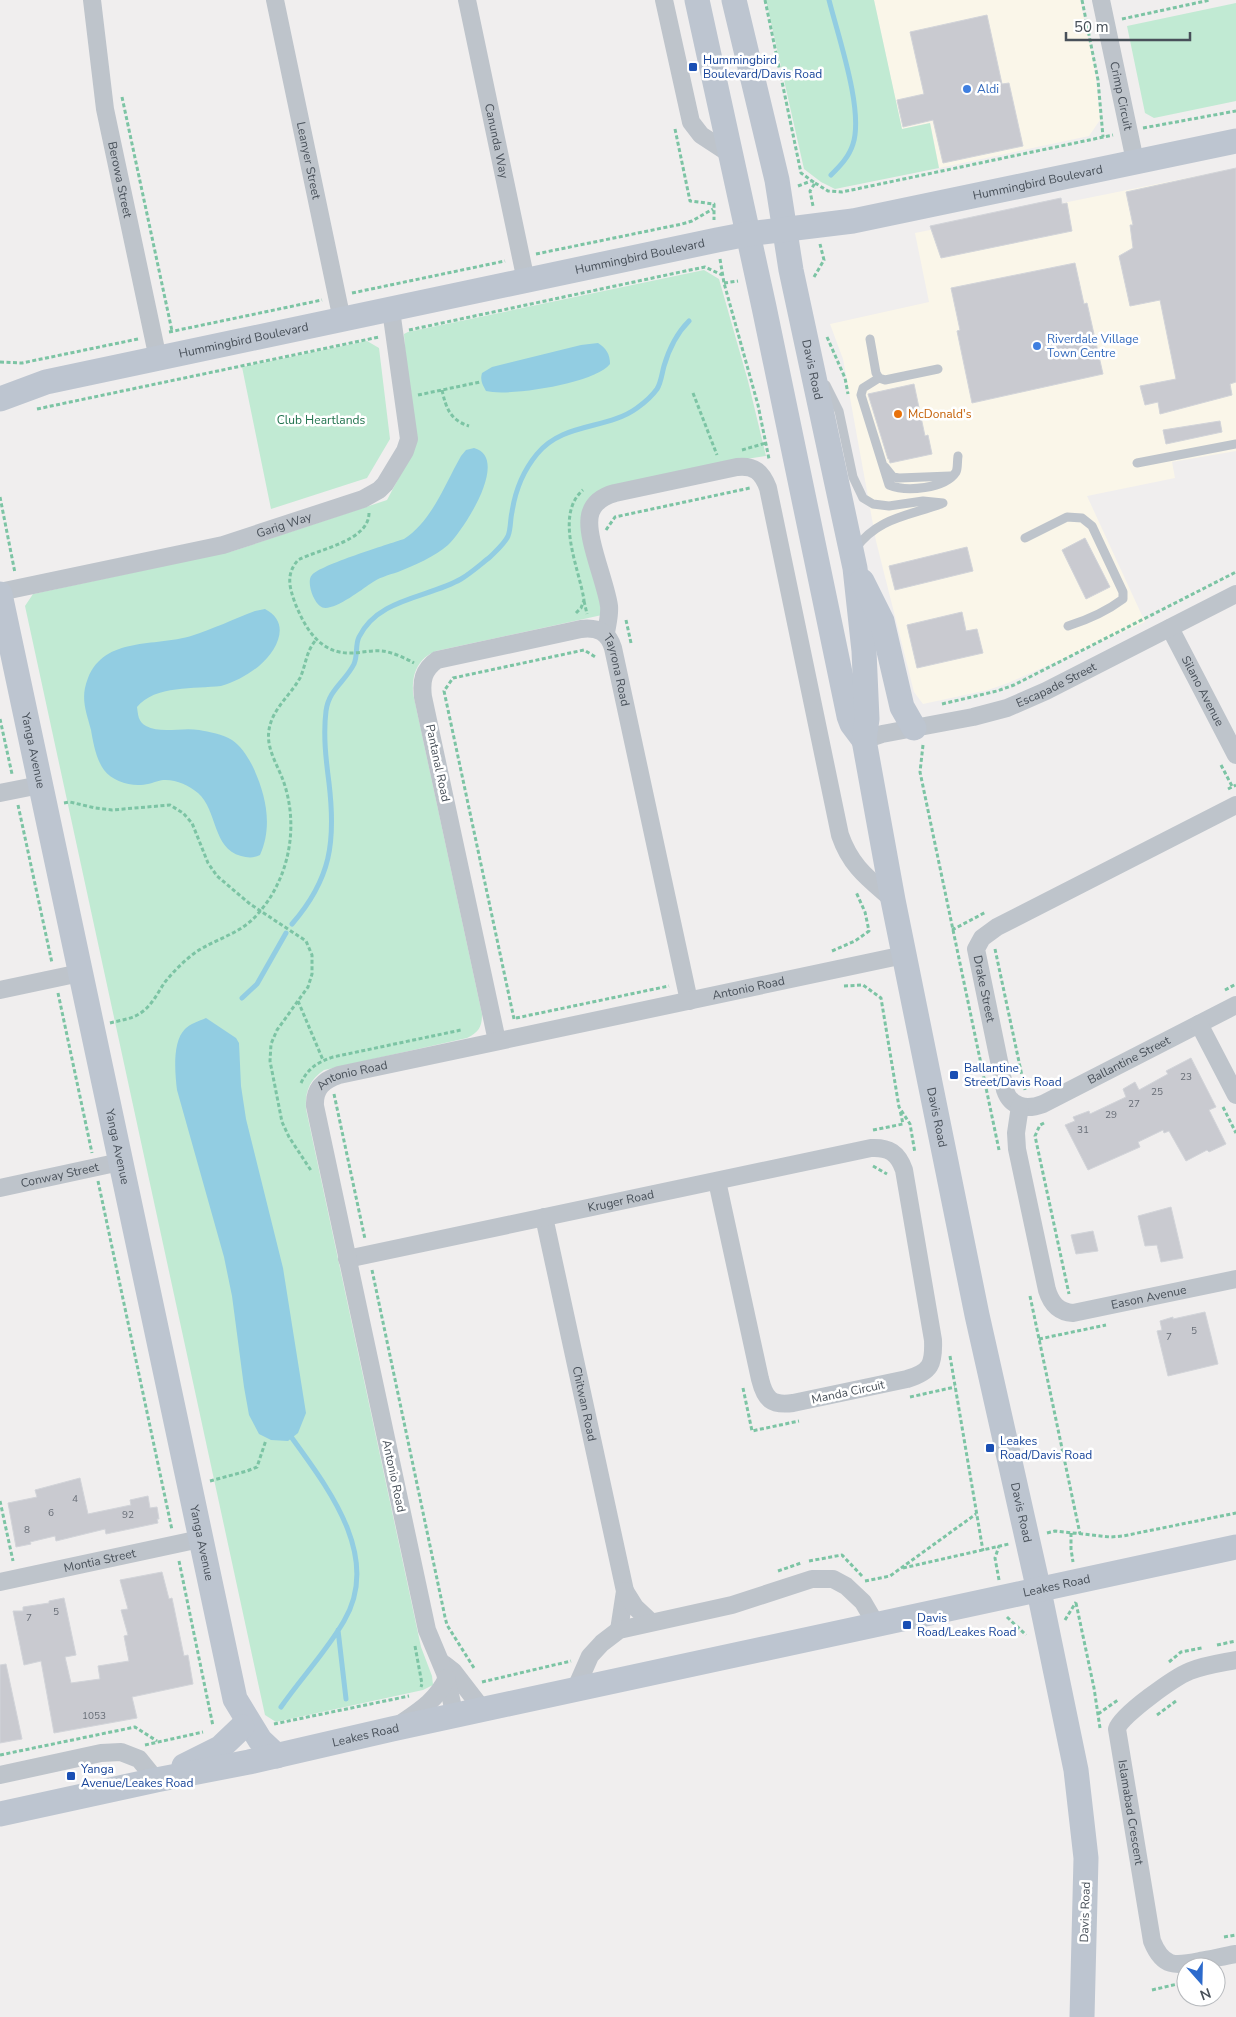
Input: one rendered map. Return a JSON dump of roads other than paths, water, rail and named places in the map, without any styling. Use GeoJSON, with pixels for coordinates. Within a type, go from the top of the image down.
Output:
{"type":"FeatureCollection","features":[{"type":"Feature","properties":{"kind":"street","name":"Berowa Street"},"geometry":{"type":"LineString","coordinates":[[92,0],[100,78],[158,359]]}},
{"type":"Feature","properties":{"kind":"street","name":"Leanyer Street"},"geometry":{"type":"LineString","coordinates":[[275,0],[342,320]]}},
{"type":"Feature","properties":{"kind":"street","name":"Canunda Way"},"geometry":{"type":"LineString","coordinates":[[467,0],[526,281]]}},
{"type":"Feature","properties":{"kind":"street"},"geometry":{"type":"LineString","coordinates":[[664,0],[691,122],[701,135],[730,154]]}},
{"type":"Feature","properties":{"kind":"street","name":"Davis Road"},"geometry":{"type":"LineString","coordinates":[[697,0],[849,716],[852,724],[864,740]]}},
{"type":"Feature","properties":{"kind":"street","name":"Davis Road"},"geometry":{"type":"LineString","coordinates":[[734,0],[776,180],[791,270],[853,561],[864,651],[867,719],[864,740],[893,900],[977,1315],[1039,1591],[1076,1770],[1086,1858],[1084,2016]]}},
{"type":"Feature","properties":{"kind":"street","name":"Crimp Circuit"},"geometry":{"type":"LineString","coordinates":[[1101,0],[1135,161]]}},
{"type":"Feature","properties":{"kind":"street","name":"Hummingbird Boulevard"},"geometry":{"type":"LineString","coordinates":[[0,399],[46,382],[342,320],[388,327],[526,281],[717,240],[748,234],[853,221],[1236,141]]}},
{"type":"Feature","properties":{"kind":"street","name":"Garig Way"},"geometry":{"type":"LineString","coordinates":[[2,586],[223,545],[367,497],[379,490],[385,484],[408,446],[409,430],[405,398],[388,327]]}},
{"type":"Feature","properties":{"kind":"street","name":"Hummingbird Boulevard"},"geometry":{"type":"LineString","coordinates":[[0,384],[46,382]]}},
{"type":"Feature","properties":{"kind":"street","name":"Tayrona Road"},"geometry":{"type":"LineString","coordinates":[[689,1001],[613,648],[606,633],[610,608],[592,534],[590,515],[603,497],[723,470],[746,466],[763,466],[761,474],[768,488],[840,834],[845,850],[858,870],[893,900]]}},
{"type":"Feature","properties":{"kind":"street"},"geometry":{"type":"LineString","coordinates":[[853,561],[874,600],[882,621],[902,707],[920,727]]}},
{"type":"Feature","properties":{"kind":"street","name":"Yanga Avenue"},"geometry":{"type":"LineString","coordinates":[[2,586],[80,973],[249,1762]]}},
{"type":"Feature","properties":{"kind":"street","name":"Escapade Street"},"geometry":{"type":"LineString","coordinates":[[864,740],[882,734],[1007,708],[1046,691],[1236,594]]}},
{"type":"Feature","properties":{"kind":"street","name":"Pantanal Road"},"geometry":{"type":"LineString","coordinates":[[497,1041],[424,697],[423,677],[431,664],[446,658],[581,629],[596,628],[606,633]]}},
{"type":"Feature","properties":{"kind":"street","name":"Silano Avenue"},"geometry":{"type":"LineString","coordinates":[[1170,628],[1236,755]]}},
{"type":"Feature","properties":{"kind":"street"},"geometry":{"type":"LineString","coordinates":[[8,792],[43,796]]}},
{"type":"Feature","properties":{"kind":"street","name":"Drake Street"},"geometry":{"type":"LineString","coordinates":[[1026,1107],[1009,1099],[1005,1090],[976,954],[976,949],[982,938],[991,930],[1236,805]]}},
{"type":"Feature","properties":{"kind":"street","name":"Antonio Road"},"geometry":{"type":"LineString","coordinates":[[455,1716],[447,1678],[427,1630],[315,1106],[319,1087],[323,1081],[339,1075],[904,955]]}},
{"type":"Feature","properties":{"kind":"street"},"geometry":{"type":"LineString","coordinates":[[0,990],[80,973]]}},
{"type":"Feature","properties":{"kind":"street","name":"Ballantine Street"},"geometry":{"type":"LineString","coordinates":[[1026,1107],[1043,1104],[1236,1005]]}},
{"type":"Feature","properties":{"kind":"street"},"geometry":{"type":"LineString","coordinates":[[1199,1024],[1236,1095]]}},
{"type":"Feature","properties":{"kind":"street","name":"Eason Avenue"},"geometry":{"type":"LineString","coordinates":[[1026,1107],[1016,1133],[1017,1149],[1047,1290],[1052,1302],[1067,1312],[1236,1279]]}},
{"type":"Feature","properties":{"kind":"street","name":"Kruger Road"},"geometry":{"type":"LineString","coordinates":[[347,1259],[871,1148],[882,1148],[893,1152]]}},
{"type":"Feature","properties":{"kind":"street","name":"Manda Circuit"},"geometry":{"type":"LineString","coordinates":[[718,1181],[762,1389],[768,1398],[777,1404],[793,1403],[907,1379],[925,1372],[932,1362],[933,1340],[905,1176],[902,1164],[893,1152]]}},
{"type":"Feature","properties":{"kind":"street","name":"Conway Street"},"geometry":{"type":"LineString","coordinates":[[0,1188],[120,1162]]}},
{"type":"Feature","properties":{"kind":"street","name":"Chitwan Road"},"geometry":{"type":"LineString","coordinates":[[544,1217],[624,1591],[619,1630]]}},
{"type":"Feature","properties":{"kind":"street","name":"Montia Street"},"geometry":{"type":"LineString","coordinates":[[0,1582],[200,1539]]}},
{"type":"Feature","properties":{"kind":"street","name":"Leakes Road"},"geometry":{"type":"LineString","coordinates":[[0,1814],[277,1756],[392,1729],[877,1626],[1236,1547]]}},
{"type":"Feature","properties":{"kind":"street"},"geometry":{"type":"LineString","coordinates":[[575,1690],[590,1656],[602,1643],[619,1630],[732,1605],[794,1584],[824,1578],[833,1579],[854,1592],[863,1602],[877,1626]]}},
{"type":"Feature","properties":{"kind":"street","name":"Chitwan Road"},"geometry":{"type":"LineString","coordinates":[[624,1591],[635,1607],[651,1622]]}},
{"type":"Feature","properties":{"kind":"street","name":"Antonio Road"},"geometry":{"type":"LineString","coordinates":[[440,1660],[453,1671],[483,1710]]}},
{"type":"Feature","properties":{"kind":"street","name":"Islamabad Crescent"},"geometry":{"type":"LineString","coordinates":[[1236,1660],[1198,1669],[1181,1676],[1129,1713],[1119,1724],[1117,1730],[1150,1932],[1155,1950],[1160,1958],[1178,1965],[1236,1954]]}},
{"type":"Feature","properties":{"kind":"street"},"geometry":{"type":"LineString","coordinates":[[392,1729],[428,1704],[442,1689],[447,1678]]}},
{"type":"Feature","properties":{"kind":"street","name":"Yanga Avenue"},"geometry":{"type":"LineString","coordinates":[[235,1698],[260,1740],[277,1756]]}},
{"type":"Feature","properties":{"kind":"street"},"geometry":{"type":"LineString","coordinates":[[0,1775],[101,1753],[121,1752],[139,1759],[156,1780],[220,1748],[242,1727]]}},
{"type":"Feature","properties":{"kind":"lane"},"geometry":{"type":"LineString","coordinates":[[870,339],[876,373],[879,378],[885,380],[938,369]]}},
{"type":"Feature","properties":{"kind":"lane"},"geometry":{"type":"LineString","coordinates":[[808,352],[839,411],[853,477],[863,498],[873,504],[889,506],[923,502],[943,503],[883,523],[863,539],[853,561]]}},
{"type":"Feature","properties":{"kind":"lane"},"geometry":{"type":"LineString","coordinates":[[879,378],[864,388],[861,395],[889,484],[896,488],[921,489],[936,485],[953,476],[957,470],[958,456]]}},
{"type":"Feature","properties":{"kind":"lane"},"geometry":{"type":"LineString","coordinates":[[1137,463],[1236,444]]}},
{"type":"Feature","properties":{"kind":"lane"},"geometry":{"type":"LineString","coordinates":[[1025,538],[1067,517],[1082,518],[1092,526],[1123,592],[1123,599],[1086,619],[1068,626]]}},
{"type":"Feature","properties":{"kind":"water"},"geometry":{"type":"Polygon","coordinates":[[[598,343],[607,352],[610,364],[602,371],[588,377],[551,387],[513,392],[486,391],[482,384],[482,373],[492,367],[581,345],[598,343]]]}},
{"type":"Feature","properties":{"kind":"water"},"geometry":{"type":"Polygon","coordinates":[[[474,448],[484,454],[488,465],[486,479],[473,511],[448,545],[437,553],[404,570],[376,580],[337,605],[324,608],[320,606],[313,596],[310,586],[312,575],[328,566],[404,539],[414,531],[430,512],[461,456],[466,450],[474,448]]]}},
{"type":"Feature","properties":{"kind":"water"},"geometry":{"type":"Polygon","coordinates":[[[265,609],[278,622],[280,629],[279,637],[266,660],[255,669],[221,686],[165,691],[145,700],[137,707],[140,720],[146,726],[158,730],[192,729],[224,736],[232,740],[244,752],[258,778],[267,822],[264,844],[260,855],[249,857],[232,852],[225,845],[209,809],[198,793],[190,787],[168,780],[136,785],[120,782],[107,774],[101,766],[95,750],[84,692],[88,678],[96,665],[106,655],[119,649],[132,645],[191,636],[255,611],[265,609]]]}},
{"type":"Feature","properties":{"kind":"water"},"geometry":{"type":"Polygon","coordinates":[[[206,1018],[236,1038],[239,1043],[241,1086],[246,1119],[283,1268],[306,1413],[298,1433],[288,1441],[271,1440],[259,1434],[249,1415],[232,1296],[224,1257],[177,1090],[175,1058],[178,1042],[187,1027],[206,1018]]]}},
{"type":"Feature","properties":{"kind":"waterway"},"geometry":{"type":"LineString","coordinates":[[829,0],[853,93],[855,112],[853,144],[841,165],[831,175]]}},
{"type":"Feature","properties":{"kind":"waterway"},"geometry":{"type":"LineString","coordinates":[[292,924],[315,891],[328,859],[332,824],[325,738],[326,711],[330,697],[354,664],[358,640],[367,624],[378,614],[405,600],[461,579],[490,557],[508,536],[513,504],[518,489],[528,467],[537,454],[559,436],[625,415],[645,402],[658,387],[671,348],[680,331],[689,321]]}},
{"type":"Feature","properties":{"kind":"waterway"},"geometry":{"type":"LineString","coordinates":[[242,998],[257,984],[286,933]]}},
{"type":"Feature","properties":{"kind":"waterway"},"geometry":{"type":"LineString","coordinates":[[281,1707],[344,1621],[354,1597],[357,1572],[354,1548],[346,1524],[321,1479],[292,1438]]}},
{"type":"Feature","properties":{"kind":"waterway"},"geometry":{"type":"LineString","coordinates":[[338,1630],[346,1699]]}},
{"type":"Feature","properties":{"kind":"place","name":"Hummingbird Boulevard/Davis Road"},"geometry":{"type":"Point","coordinates":[693,67]}},
{"type":"Feature","properties":{"kind":"place","name":"Aldi"},"geometry":{"type":"Point","coordinates":[967,89]}},
{"type":"Feature","properties":{"kind":"place","name":"Riverdale Village Town Centre"},"geometry":{"type":"Point","coordinates":[1037,346]}},
{"type":"Feature","properties":{"kind":"place","name":"McDonald's"},"geometry":{"type":"Point","coordinates":[898,414]}},
{"type":"Feature","properties":{"kind":"place","name":"Ballantine Street/Davis Road"},"geometry":{"type":"Point","coordinates":[954,1075]}},
{"type":"Feature","properties":{"kind":"place","name":"Leakes Road/Davis Road"},"geometry":{"type":"Point","coordinates":[990,1448]}},
{"type":"Feature","properties":{"kind":"place","name":"Davis Road/Leakes Road"},"geometry":{"type":"Point","coordinates":[907,1625]}},
{"type":"Feature","properties":{"kind":"place","name":"Yanga Avenue/Leakes Road"},"geometry":{"type":"Point","coordinates":[71,1776]}},
{"type":"Feature","properties":{"kind":"park label","name":"Club Heartlands"},"geometry":{"type":"Point","coordinates":[321,420]}}]}
